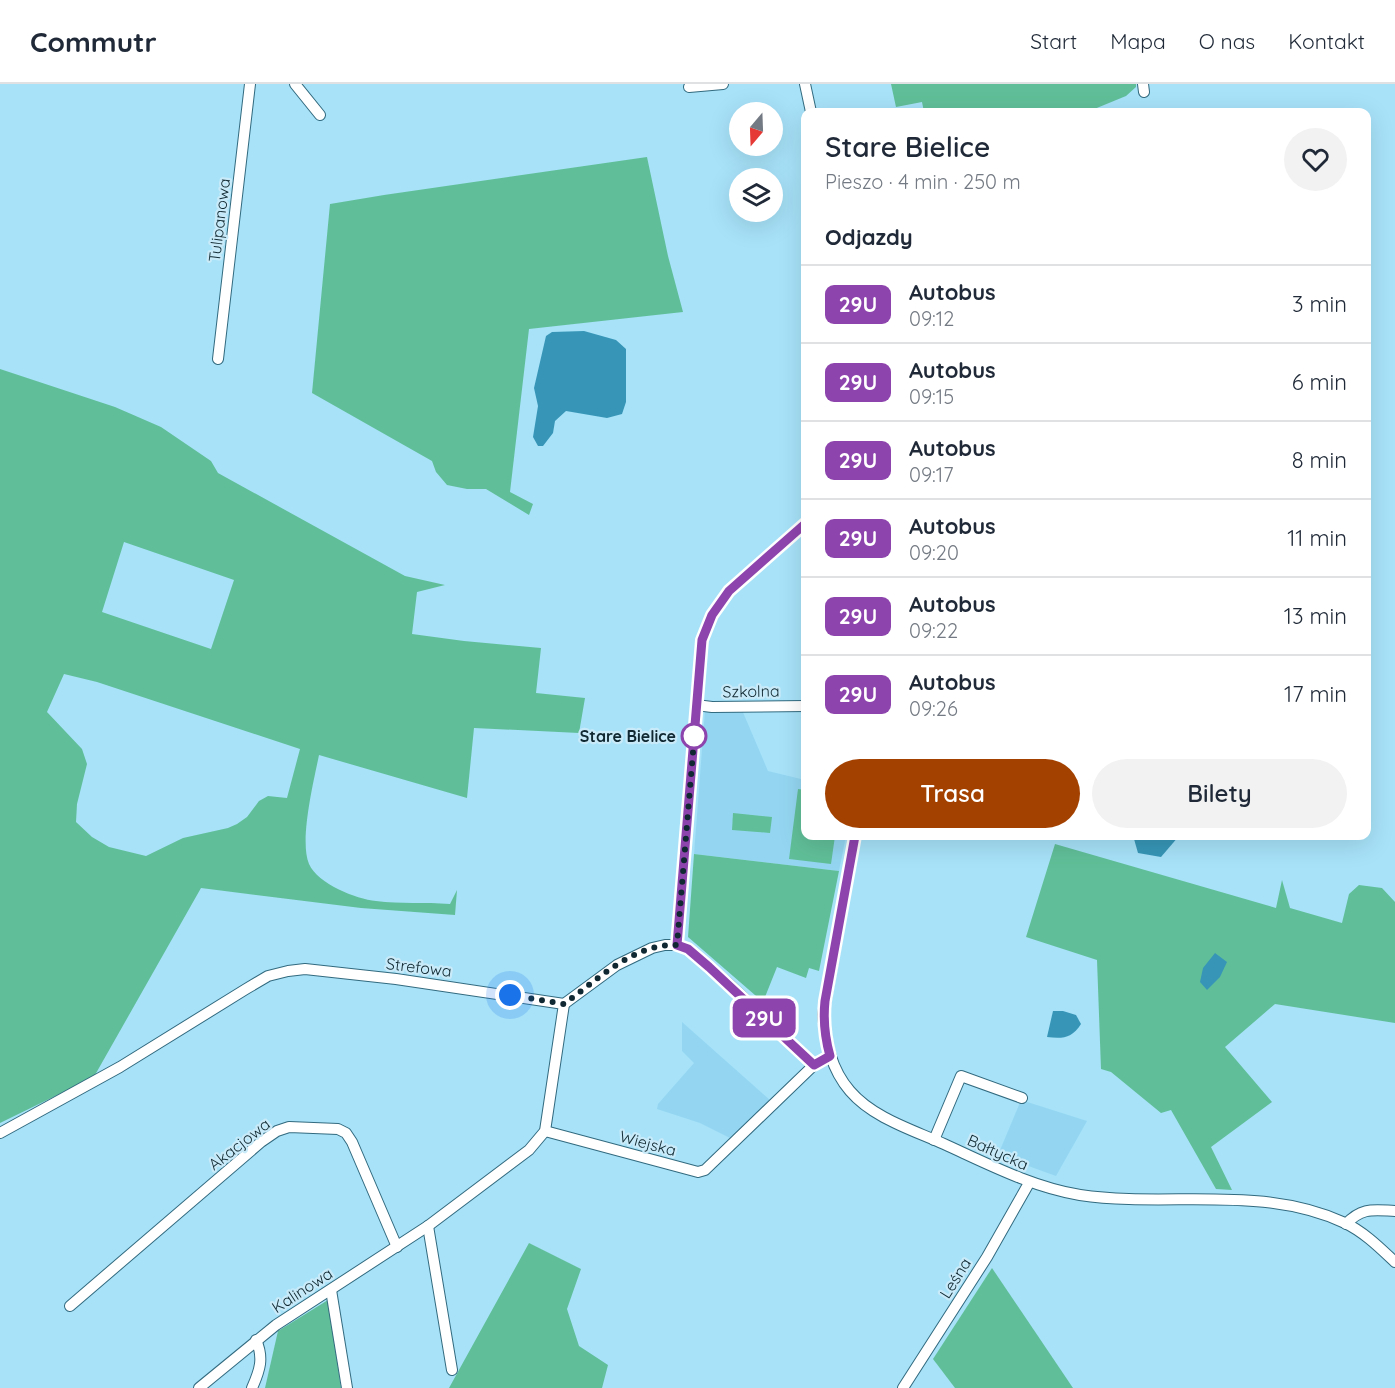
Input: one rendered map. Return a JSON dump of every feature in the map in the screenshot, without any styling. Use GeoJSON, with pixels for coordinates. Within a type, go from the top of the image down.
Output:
{"type":"FeatureCollection","features":[{"type":"Feature","properties":{"kind":"street","name":"Tulipanowa"},"geometry":{"type":"LineString","coordinates":[[218,359],[250,84]]}},
{"type":"Feature","properties":{"kind":"street"},"geometry":{"type":"LineString","coordinates":[[295,84],[320,115]]}},
{"type":"Feature","properties":{"kind":"street"},"geometry":{"type":"LineString","coordinates":[[689,87],[723,84]]}},
{"type":"Feature","properties":{"kind":"street"},"geometry":{"type":"LineString","coordinates":[[805,84],[810,108]]}},
{"type":"Feature","properties":{"kind":"street"},"geometry":{"type":"LineString","coordinates":[[677,945],[702,640],[712,615],[729,591],[801,527]]}},
{"type":"Feature","properties":{"kind":"street","name":"Szkolna"},"geometry":{"type":"LineString","coordinates":[[696,705],[712,707],[801,706]]}},
{"type":"Feature","properties":{"kind":"street","name":"Bałtycka"},"geometry":{"type":"LineString","coordinates":[[854,840],[823,1016],[825,1039],[830,1056],[849,1090],[864,1105],[1029,1183],[1078,1195],[1105,1198],[1270,1202],[1310,1210],[1346,1224],[1362,1234],[1395,1262]]}},
{"type":"Feature","properties":{"kind":"street"},"geometry":{"type":"LineString","coordinates":[[545,1131],[564,1004],[617,964],[652,948],[677,945],[688,949],[814,1065]]}},
{"type":"Feature","properties":{"kind":"street","name":"Strefowa"},"geometry":{"type":"LineString","coordinates":[[0,1133],[102,1078],[246,988],[268,976],[288,971],[305,969],[396,979],[564,1004]]}},
{"type":"Feature","properties":{"kind":"street","name":"Wiejska"},"geometry":{"type":"LineString","coordinates":[[545,1131],[698,1172],[705,1170],[814,1065],[830,1056]]}},
{"type":"Feature","properties":{"kind":"street"},"geometry":{"type":"LineString","coordinates":[[934,1140],[961,1076],[1022,1098]]}},
{"type":"Feature","properties":{"kind":"street","name":"Akacjowa"},"geometry":{"type":"LineString","coordinates":[[70,1306],[261,1142],[277,1131],[289,1127],[338,1129],[346,1133],[352,1142],[397,1247]]}},
{"type":"Feature","properties":{"kind":"street","name":"Kalinowa"},"geometry":{"type":"LineString","coordinates":[[199,1388],[256,1340],[428,1226],[529,1150],[545,1131]]}},
{"type":"Feature","properties":{"kind":"street","name":"Leśna"},"geometry":{"type":"LineString","coordinates":[[903,1388],[987,1257],[1029,1183]]}},
{"type":"Feature","properties":{"kind":"street"},"geometry":{"type":"LineString","coordinates":[[1346,1224],[1354,1215],[1364,1210],[1395,1211]]}},
{"type":"Feature","properties":{"kind":"street"},"geometry":{"type":"LineString","coordinates":[[428,1226],[452,1370]]}},
{"type":"Feature","properties":{"kind":"street"},"geometry":{"type":"LineString","coordinates":[[331,1290],[347,1388]]}},
{"type":"Feature","properties":{"kind":"street"},"geometry":{"type":"LineString","coordinates":[[252,1388],[262,1362],[261,1351],[256,1340]]}},
{"type":"Feature","properties":{"kind":"shaded area"},"geometry":{"type":"Polygon","coordinates":[[[584,331],[616,340],[626,349],[626,402],[622,414],[607,418],[566,411],[555,421],[553,433],[543,446],[538,446],[533,437],[538,406],[534,388],[546,336],[552,332],[584,331]]]}},
{"type":"Feature","properties":{"kind":"shaded area"},"geometry":{"type":"Polygon","coordinates":[[[705,710],[742,710],[768,771],[801,779],[801,840],[845,840],[839,871],[694,854],[705,710]]]}},
{"type":"Feature","properties":{"kind":"shaded area"},"geometry":{"type":"Polygon","coordinates":[[[1134,840],[1176,840],[1161,857],[1138,853],[1134,840]]]}},
{"type":"Feature","properties":{"kind":"shaded area"},"geometry":{"type":"Polygon","coordinates":[[[1215,953],[1227,962],[1220,977],[1207,990],[1200,982],[1203,968],[1215,953]]]}},
{"type":"Feature","properties":{"kind":"shaded area"},"geometry":{"type":"Polygon","coordinates":[[[1053,1011],[1076,1015],[1081,1024],[1067,1036],[1047,1037],[1053,1011]]]}},
{"type":"Feature","properties":{"kind":"shaded area"},"geometry":{"type":"Polygon","coordinates":[[[682,1022],[770,1100],[732,1139],[700,1123],[657,1109],[658,1104],[694,1063],[682,1051],[682,1022]]]}},
{"type":"Feature","properties":{"kind":"shaded area"},"geometry":{"type":"Polygon","coordinates":[[[1021,1100],[1087,1121],[1056,1176],[998,1155],[1021,1100]]]}},
{"type":"Feature","properties":{"kind":"green space"},"geometry":{"type":"Polygon","coordinates":[[[891,84],[1136,84],[1136,87],[1126,96],[1097,108],[923,108],[922,102],[896,107],[891,84]]]}},
{"type":"Feature","properties":{"kind":"green space"},"geometry":{"type":"Polygon","coordinates":[[[647,157],[668,256],[683,312],[529,329],[510,492],[533,504],[529,515],[486,489],[467,489],[447,485],[436,472],[432,461],[312,393],[330,204],[647,157]]]}},
{"type":"Feature","properties":{"kind":"green space"},"geometry":{"type":"Polygon","coordinates":[[[0,369],[115,407],[161,427],[211,461],[218,473],[405,576],[445,585],[417,592],[412,634],[541,648],[536,693],[585,698],[579,733],[474,728],[467,798],[319,755],[306,826],[306,854],[314,871],[320,878],[338,889],[376,901],[450,904],[457,890],[455,915],[361,908],[201,888],[95,1075],[0,1123],[0,369]],[[124,542],[102,612],[211,649],[234,580],[124,542]],[[64,674],[47,712],[82,749],[87,764],[77,804],[76,822],[92,837],[109,847],[146,856],[183,838],[237,824],[247,817],[259,801],[268,796],[287,798],[300,749],[97,682],[64,674]]]}},
{"type":"Feature","properties":{"kind":"green space"},"geometry":{"type":"Polygon","coordinates":[[[798,789],[801,789],[801,840],[834,840],[831,864],[789,859],[798,789]]]}},
{"type":"Feature","properties":{"kind":"green space"},"geometry":{"type":"Polygon","coordinates":[[[733,813],[772,817],[770,833],[732,830],[733,813]]]}},
{"type":"Feature","properties":{"kind":"green space"},"geometry":{"type":"Polygon","coordinates":[[[1055,844],[1276,908],[1282,880],[1290,908],[1342,923],[1349,894],[1359,885],[1382,888],[1395,902],[1395,1023],[1275,1004],[1225,1047],[1272,1102],[1211,1147],[1232,1190],[1216,1189],[1171,1110],[1161,1113],[1111,1072],[1101,1069],[1097,960],[1026,937],[1055,844]]]}},
{"type":"Feature","properties":{"kind":"green space"},"geometry":{"type":"Polygon","coordinates":[[[694,854],[839,871],[819,971],[809,968],[806,978],[777,967],[763,1002],[688,937],[694,854]]]}},
{"type":"Feature","properties":{"kind":"green space"},"geometry":{"type":"Polygon","coordinates":[[[529,1243],[581,1269],[567,1309],[579,1346],[608,1365],[602,1388],[449,1388],[529,1243]]]}},
{"type":"Feature","properties":{"kind":"green space"},"geometry":{"type":"Polygon","coordinates":[[[992,1268],[1073,1388],[955,1388],[933,1359],[992,1268]]]}},
{"type":"Feature","properties":{"kind":"green space"},"geometry":{"type":"Polygon","coordinates":[[[328,1300],[341,1388],[265,1388],[278,1331],[328,1300]]]}},
{"type":"Feature","properties":{"kind":"bus line","name":"29U"},"geometry":{"type":"LineString","coordinates":[[801,527],[729,591],[712,615],[702,640],[677,945],[688,949],[731,986],[814,1065],[830,1056],[825,1039],[823,1016],[854,840]]}},
{"type":"Feature","properties":{"kind":"place","name":"Stare Bielice"},"geometry":{"type":"Point","coordinates":[694,736]}},
{"type":"Feature","properties":{"kind":"route"},"geometry":{"type":"LineString","coordinates":[[510,995],[564,1004],[617,964],[652,948],[677,945],[695,728],[694,736]]}}]}
